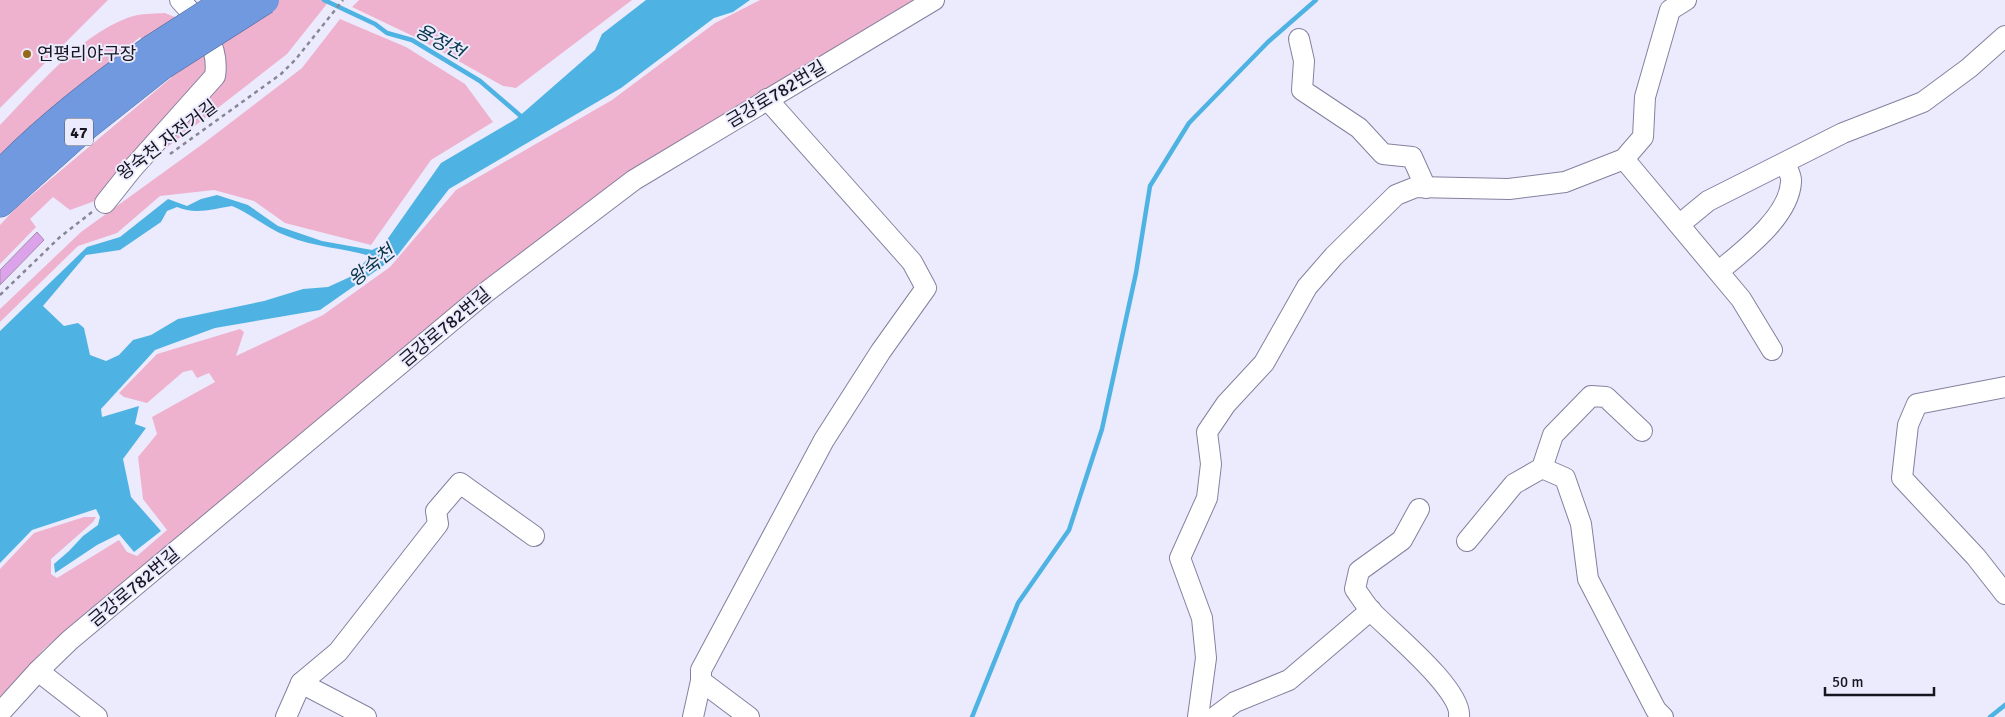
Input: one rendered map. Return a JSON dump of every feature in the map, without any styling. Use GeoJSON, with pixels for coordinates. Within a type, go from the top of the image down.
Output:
{"type":"FeatureCollection","features":[{"type":"Feature","properties":{"kind":"highway","name":"47"},"geometry":{"type":"LineString","coordinates":[[0,203],[86,126],[158,57],[228,0]]}},
{"type":"Feature","properties":{"kind":"highway","name":"47"},"geometry":{"type":"LineString","coordinates":[[0,175],[45,133],[119,72],[158,57],[265,0]]}},
{"type":"Feature","properties":{"kind":"street"},"geometry":{"type":"LineString","coordinates":[[105,203],[132,169],[215,76],[216,68],[211,40],[205,29],[180,0]]}},
{"type":"Feature","properties":{"kind":"street","name":"금강로782번길"},"geometry":{"type":"LineString","coordinates":[[0,712],[38,671],[78,634],[485,293],[634,180],[934,0]]}},
{"type":"Feature","properties":{"kind":"street"},"geometry":{"type":"LineString","coordinates":[[1198,717],[1206,658],[1202,618],[1180,558],[1207,498],[1211,464],[1207,432],[1226,404],[1264,363],[1307,287],[1334,256],[1396,195],[1416,188],[1509,189],[1565,182],[1624,159],[1643,137],[1645,97],[1670,10],[1686,0]]}},
{"type":"Feature","properties":{"kind":"street"},"geometry":{"type":"LineString","coordinates":[[1680,224],[1708,201],[1843,133],[1923,102],[1969,68],[2005,36]]}},
{"type":"Feature","properties":{"kind":"street"},"geometry":{"type":"LineString","coordinates":[[1300,39],[1304,61],[1302,90],[1359,128],[1383,154],[1412,157],[1426,188]]}},
{"type":"Feature","properties":{"kind":"street"},"geometry":{"type":"LineString","coordinates":[[693,717],[701,681],[701,670],[824,440],[881,351],[926,288],[912,262],[767,99]]}},
{"type":"Feature","properties":{"kind":"street"},"geometry":{"type":"LineString","coordinates":[[1624,159],[1741,299],[1772,350]]}},
{"type":"Feature","properties":{"kind":"street"},"geometry":{"type":"LineString","coordinates":[[1719,272],[1754,242],[1783,207],[1792,181],[1785,163]]}},
{"type":"Feature","properties":{"kind":"street"},"geometry":{"type":"LineString","coordinates":[[2005,387],[1917,404],[1908,425],[1902,478],[1976,557],[2005,594]]}},
{"type":"Feature","properties":{"kind":"street"},"geometry":{"type":"LineString","coordinates":[[1467,540],[1514,484],[1542,468],[1553,435],[1591,396],[1606,397],[1642,431]]}},
{"type":"Feature","properties":{"kind":"street"},"geometry":{"type":"LineString","coordinates":[[1542,468],[1565,478],[1581,524],[1588,579],[1656,710],[1663,717]]}},
{"type":"Feature","properties":{"kind":"street"},"geometry":{"type":"LineString","coordinates":[[286,717],[301,683],[338,652],[438,524],[436,510],[460,483],[534,536]]}},
{"type":"Feature","properties":{"kind":"street"},"geometry":{"type":"LineString","coordinates":[[1419,509],[1402,540],[1359,571],[1355,589],[1371,610],[1415,652],[1450,692],[1460,710],[1459,717]]}},
{"type":"Feature","properties":{"kind":"street"},"geometry":{"type":"LineString","coordinates":[[1215,717],[1236,702],[1289,680],[1371,610]]}},
{"type":"Feature","properties":{"kind":"street"},"geometry":{"type":"LineString","coordinates":[[38,671],[97,717]]}},
{"type":"Feature","properties":{"kind":"street"},"geometry":{"type":"LineString","coordinates":[[701,681],[749,717]]}},
{"type":"Feature","properties":{"kind":"street"},"geometry":{"type":"LineString","coordinates":[[301,683],[366,717]]}},
{"type":"Feature","properties":{"kind":"path","name":"왕숙천 자전거길"},"geometry":{"type":"LineString","coordinates":[[169,155],[281,74],[343,0]]}},
{"type":"Feature","properties":{"kind":"path"},"geometry":{"type":"LineString","coordinates":[[0,295],[55,241],[105,203]]}},
{"type":"Feature","properties":{"kind":"shaded area","name":"연평리야구장"},"geometry":{"type":"Polygon","coordinates":[[[0,0],[108,0],[0,108],[0,0]]]}},
{"type":"Feature","properties":{"kind":"shaded area"},"geometry":{"type":"Polygon","coordinates":[[[201,0],[330,0],[287,54],[138,170],[217,79],[214,10],[201,0]]]}},
{"type":"Feature","properties":{"kind":"shaded area"},"geometry":{"type":"Polygon","coordinates":[[[359,0],[632,0],[516,88],[503,86],[419,39],[352,7],[359,0]]]}},
{"type":"Feature","properties":{"kind":"shaded area"},"geometry":{"type":"Polygon","coordinates":[[[760,0],[917,0],[445,318],[102,599],[44,649],[0,697],[0,569],[34,533],[84,517],[96,517],[93,522],[51,559],[51,574],[57,578],[119,540],[127,552],[137,556],[167,530],[143,499],[138,457],[157,434],[152,417],[215,382],[209,373],[197,378],[192,370],[183,372],[147,403],[124,397],[119,393],[157,354],[240,329],[244,332],[236,356],[323,315],[390,267],[456,190],[612,100],[715,23],[760,0]]]}},
{"type":"Feature","properties":{"kind":"shaded area"},"geometry":{"type":"Polygon","coordinates":[[[165,13],[184,21],[194,32],[204,53],[209,75],[103,198],[70,210],[53,197],[30,219],[36,227],[0,264],[0,225],[14,210],[172,77],[140,37],[26,133],[0,158],[0,125],[43,80],[75,50],[92,38],[132,16],[165,13]]]}},
{"type":"Feature","properties":{"kind":"shaded area"},"geometry":{"type":"Polygon","coordinates":[[[340,19],[406,47],[465,84],[493,122],[431,160],[371,245],[285,223],[254,201],[214,190],[160,196],[117,233],[78,246],[0,322],[0,309],[81,232],[204,143],[302,68],[340,19]]]}},
{"type":"Feature","properties":{"kind":"water","name":"왕숙천"},"geometry":{"type":"Polygon","coordinates":[[[646,0],[750,0],[733,12],[714,18],[621,88],[449,189],[397,256],[320,310],[215,328],[155,350],[101,409],[102,417],[139,406],[135,424],[146,428],[123,459],[131,497],[161,531],[134,552],[119,534],[97,545],[55,573],[54,564],[83,536],[98,525],[100,517],[96,509],[32,530],[0,563],[0,331],[87,247],[120,237],[168,199],[187,206],[201,199],[217,195],[248,205],[278,226],[322,241],[372,250],[384,244],[441,163],[516,119],[595,50],[602,34],[646,0]],[[232,206],[191,211],[177,207],[167,211],[161,222],[120,250],[86,255],[43,306],[64,326],[78,323],[84,328],[90,355],[106,361],[119,355],[133,340],[151,335],[178,319],[264,301],[303,289],[328,287],[352,276],[370,256],[297,240],[280,233],[232,206]]]}},
{"type":"Feature","properties":{"kind":"building"},"geometry":{"type":"Polygon","coordinates":[[[37,232],[44,240],[0,285],[0,270],[37,232]]]}},
{"type":"Feature","properties":{"kind":"waterway","name":"용정천"},"geometry":{"type":"LineString","coordinates":[[324,0],[375,24],[387,33],[412,40],[480,81],[523,118]]}},
{"type":"Feature","properties":{"kind":"waterway"},"geometry":{"type":"LineString","coordinates":[[972,717],[1018,603],[1069,530],[1102,429],[1136,273],[1150,186],[1189,123],[1268,42],[1316,0]]}},
{"type":"Feature","properties":{"kind":"waterway"},"geometry":{"type":"LineString","coordinates":[[1990,717],[2005,705]]}},
{"type":"Feature","properties":{"kind":"place","name":"연평리야구장"},"geometry":{"type":"Point","coordinates":[27,54]}}]}
